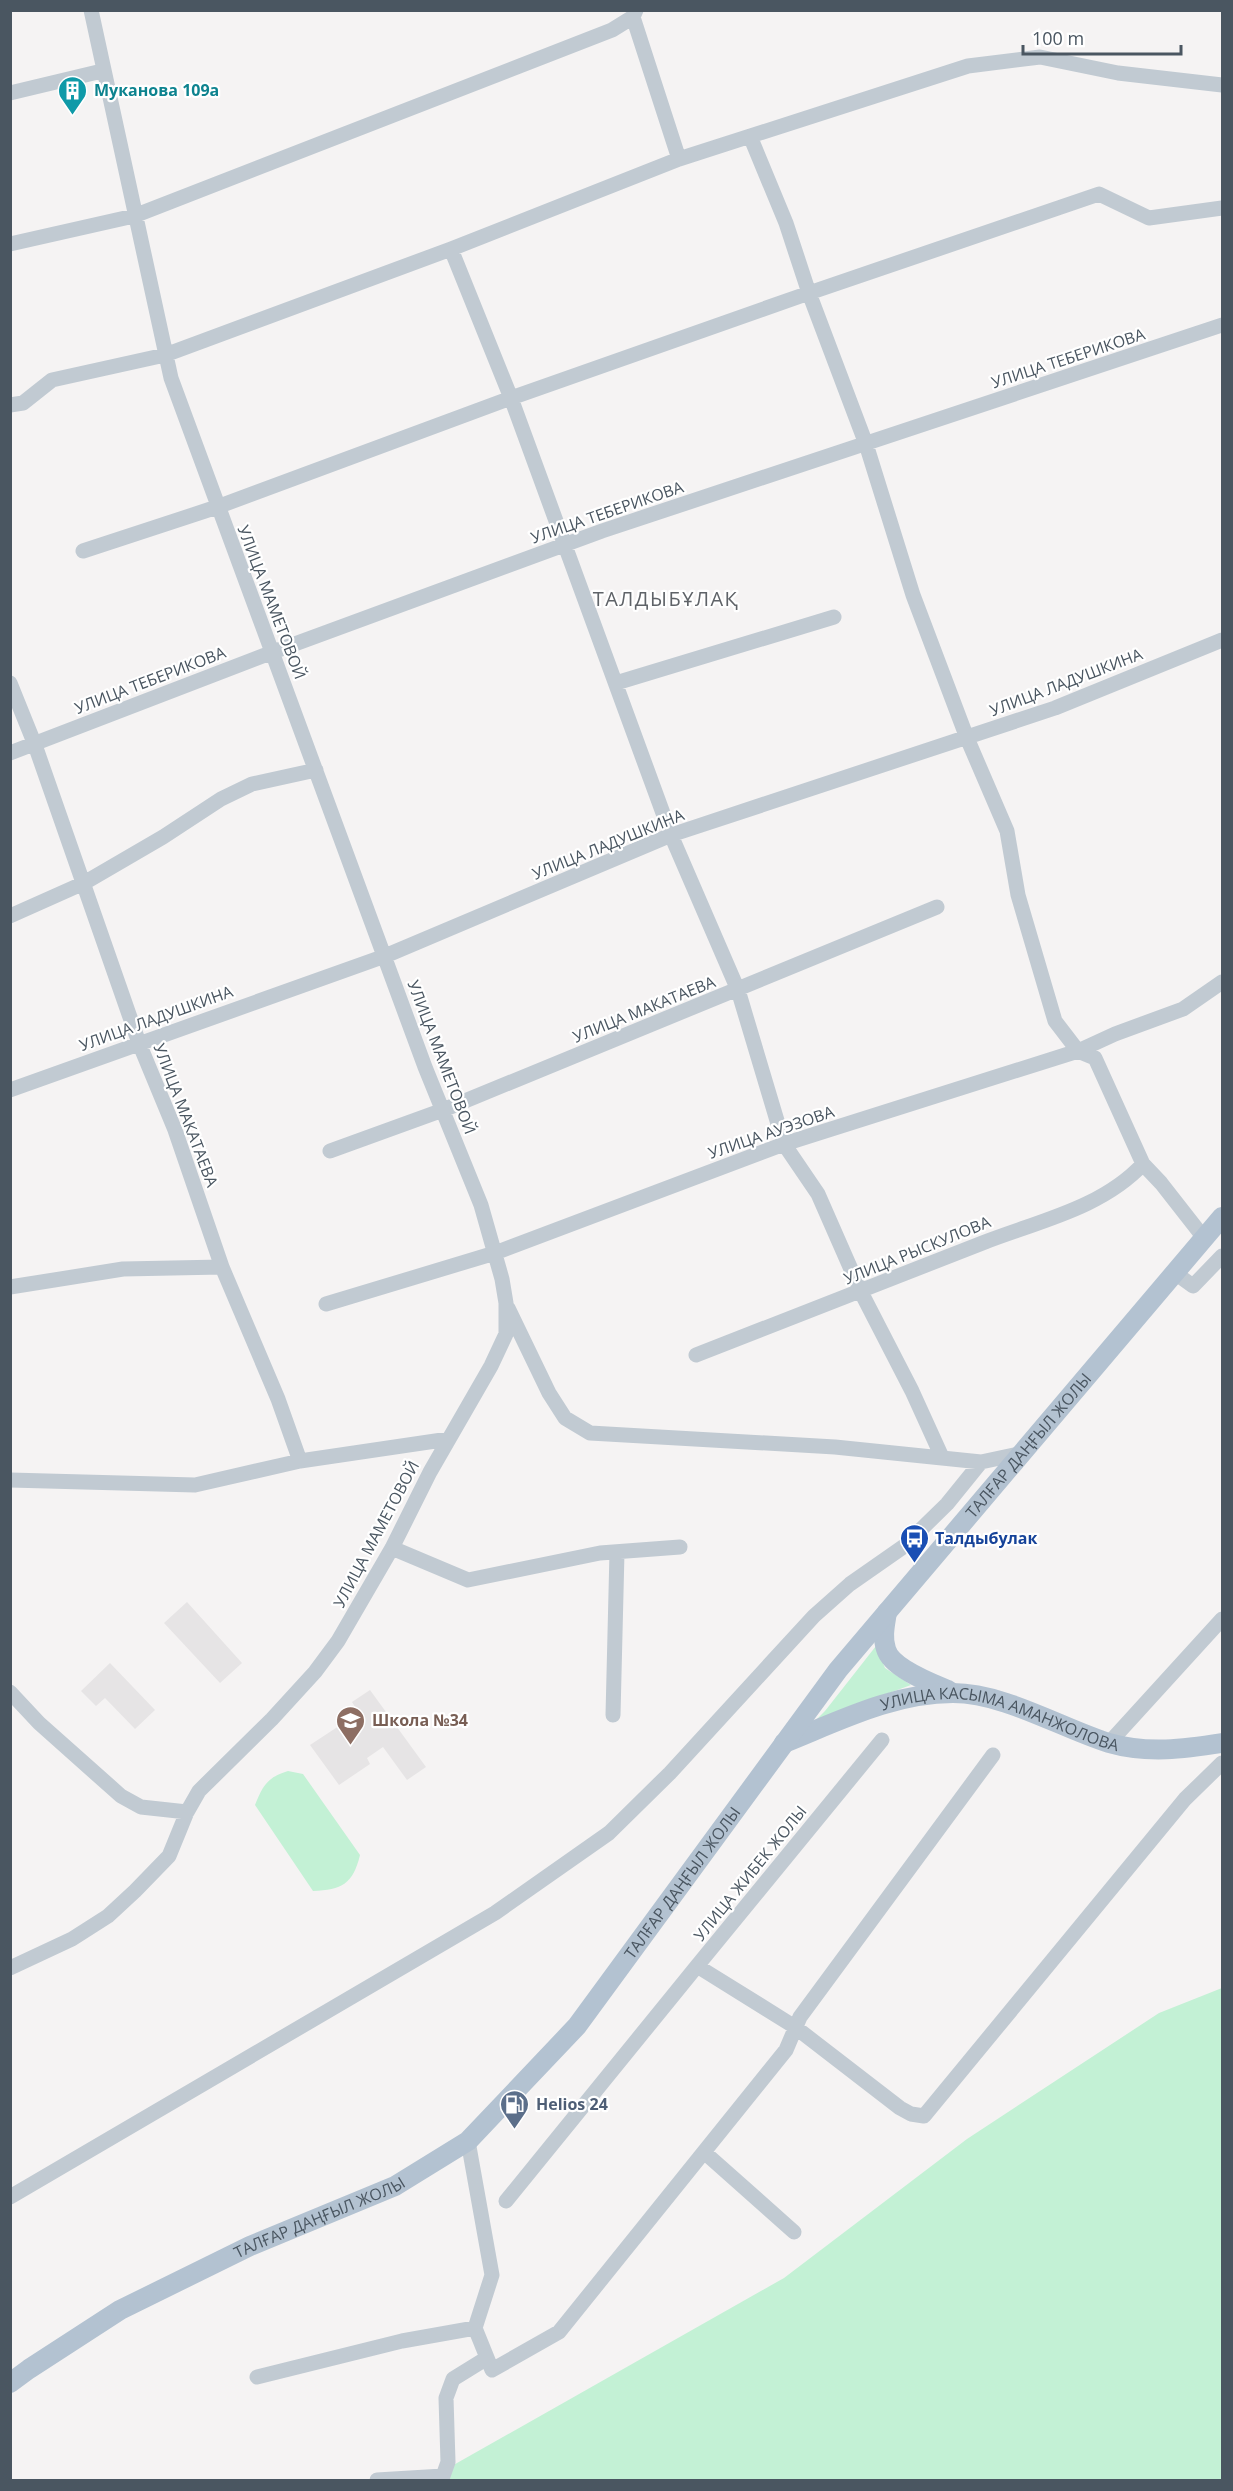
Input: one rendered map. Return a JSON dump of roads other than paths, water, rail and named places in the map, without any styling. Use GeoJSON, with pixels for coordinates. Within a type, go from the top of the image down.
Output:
{"type":"FeatureCollection","features":[{"type":"Feature","properties":{"kind":"main road","name":"ТАЛҒАР ДАҢҒЫЛ ЖОЛЫ"},"geometry":{"type":"LineString","coordinates":[[10,2383],[120,2310],[250,2246],[395,2186],[468,2141],[577,2026],[838,1670],[1222,1217]]}},
{"type":"Feature","properties":{"kind":"main road"},"geometry":{"type":"LineString","coordinates":[[887,1612],[883,1635],[886,1653],[905,1670],[956,1693]]}},
{"type":"Feature","properties":{"kind":"main road","name":"УЛИЦА КАСЫМА АМАНЖОЛОВА"},"geometry":{"type":"LineString","coordinates":[[784,1743],[882,1703],[918,1694],[956,1693],[987,1698],[1109,1743],[1133,1748],[1163,1750],[1222,1743]]}},
{"type":"Feature","properties":{"kind":"street","name":"УЛИЦА МАМЕТОВОЙ"},"geometry":{"type":"LineString","coordinates":[[10,1968],[72,1940],[108,1916],[169,1856],[187,1812],[199,1791],[272,1719],[315,1672],[338,1641],[392,1548],[430,1472],[491,1366],[506,1334],[506,1303],[481,1205],[442,1110],[171,378],[102,71],[91,10]]}},
{"type":"Feature","properties":{"kind":"street"},"geometry":{"type":"LineString","coordinates":[[10,244],[134,216],[612,30],[635,14],[679,159]]}},
{"type":"Feature","properties":{"kind":"street"},"geometry":{"type":"LineString","coordinates":[[10,405],[23,403],[52,380],[165,355],[451,249],[679,159],[968,66],[1040,57],[1118,73],[1222,86]]}},
{"type":"Feature","properties":{"kind":"street"},"geometry":{"type":"LineString","coordinates":[[10,93],[102,71]]}},
{"type":"Feature","properties":{"kind":"street"},"geometry":{"type":"LineString","coordinates":[[750,136],[786,223],[809,293],[866,444],[913,595],[967,738],[1007,831],[1018,895],[1055,1021],[1078,1051],[1095,1058],[1143,1164],[1161,1183],[1204,1238]]}},
{"type":"Feature","properties":{"kind":"street"},"geometry":{"type":"LineString","coordinates":[[83,551],[217,507],[511,398],[1099,194],[1149,218],[1222,208]]}},
{"type":"Feature","properties":{"kind":"street"},"geometry":{"type":"LineString","coordinates":[[451,249],[566,544],[671,835],[738,990],[784,1144],[818,1194],[861,1292],[912,1391],[942,1457]]}},
{"type":"Feature","properties":{"kind":"street","name":"УЛИЦА ТЕБЕРИКОВА"},"geometry":{"type":"LineString","coordinates":[[10,753],[273,652],[566,544],[1222,326]]}},
{"type":"Feature","properties":{"kind":"street"},"geometry":{"type":"LineString","coordinates":[[616,683],[834,617]]}},
{"type":"Feature","properties":{"kind":"street","name":"УЛИЦА ЛАДУШКИНА"},"geometry":{"type":"LineString","coordinates":[[10,1090],[385,956],[671,835],[1055,708],[1222,640]]}},
{"type":"Feature","properties":{"kind":"street","name":"УЛИЦА МАКАТАЕВА"},"geometry":{"type":"LineString","coordinates":[[10,683],[35,745],[139,1043],[175,1130],[222,1267],[278,1399],[300,1461]]}},
{"type":"Feature","properties":{"kind":"street"},"geometry":{"type":"LineString","coordinates":[[10,916],[84,883],[231,794],[252,784],[316,770]]}},
{"type":"Feature","properties":{"kind":"street","name":"УЛИЦА МАКАТАЕВА"},"geometry":{"type":"LineString","coordinates":[[330,1151],[442,1110],[938,908]]}},
{"type":"Feature","properties":{"kind":"street","name":"УЛИЦА АУЭЗОВА"},"geometry":{"type":"LineString","coordinates":[[326,1304],[495,1253],[784,1144],[1078,1051],[1114,1034],[1183,1009],[1222,982]]}},
{"type":"Feature","properties":{"kind":"street","name":"УЛИЦА РЫСКУЛОВА"},"geometry":{"type":"LineString","coordinates":[[696,1355],[1090,1203],[1131,1177],[1143,1164]]}},
{"type":"Feature","properties":{"kind":"street"},"geometry":{"type":"LineString","coordinates":[[1175,1273],[1192,1286],[1222,1256]]}},
{"type":"Feature","properties":{"kind":"street"},"geometry":{"type":"LineString","coordinates":[[10,1287],[123,1269],[222,1267]]}},
{"type":"Feature","properties":{"kind":"street"},"geometry":{"type":"LineString","coordinates":[[506,1303],[549,1392],[565,1418],[590,1433],[835,1447],[981,1462],[1023,1453]]}},
{"type":"Feature","properties":{"kind":"street"},"geometry":{"type":"LineString","coordinates":[[10,1480],[195,1485],[300,1461],[449,1439]]}},
{"type":"Feature","properties":{"kind":"street"},"geometry":{"type":"LineString","coordinates":[[10,2197],[495,1913],[609,1833],[670,1773],[814,1616],[850,1584],[903,1547],[947,1504],[981,1462]]}},
{"type":"Feature","properties":{"kind":"street"},"geometry":{"type":"LineString","coordinates":[[392,1548],[468,1580],[550,1562],[617,1552],[680,1547]]}},
{"type":"Feature","properties":{"kind":"street"},"geometry":{"type":"LineString","coordinates":[[613,1714],[617,1552]]}},
{"type":"Feature","properties":{"kind":"street"},"geometry":{"type":"LineString","coordinates":[[1109,1743],[1222,1619]]}},
{"type":"Feature","properties":{"kind":"street"},"geometry":{"type":"LineString","coordinates":[[10,1692],[39,1723],[121,1796],[141,1807],[187,1812]]}},
{"type":"Feature","properties":{"kind":"street","name":"УЛИЦА ЖИБЕК ЖОЛЫ"},"geometry":{"type":"LineString","coordinates":[[882,1740],[697,1966],[795,2027],[900,2108],[910,2114],[924,2115],[1185,1799],[1222,1763]]}},
{"type":"Feature","properties":{"kind":"street"},"geometry":{"type":"LineString","coordinates":[[468,2141],[492,2275],[475,2328],[492,2370],[559,2332],[786,2050],[795,2027],[993,1755]]}},
{"type":"Feature","properties":{"kind":"street"},"geometry":{"type":"LineString","coordinates":[[506,2201],[697,1966]]}},
{"type":"Feature","properties":{"kind":"street"},"geometry":{"type":"LineString","coordinates":[[704,2152],[794,2232]]}},
{"type":"Feature","properties":{"kind":"street"},"geometry":{"type":"LineString","coordinates":[[257,2377],[402,2341],[475,2328]]}},
{"type":"Feature","properties":{"kind":"street"},"geometry":{"type":"LineString","coordinates":[[377,2481],[443,2475],[448,2462],[446,2398],[453,2379],[487,2358]]}},
{"type":"Feature","properties":{"kind":"place","name":"Муканова 109а"},"geometry":{"type":"Point","coordinates":[73,116]}},
{"type":"Feature","properties":{"kind":"place","name":"Талдыбулак"},"geometry":{"type":"Point","coordinates":[914,1564]}},
{"type":"Feature","properties":{"kind":"place","name":"Школа №34"},"geometry":{"type":"Point","coordinates":[351,1746]}},
{"type":"Feature","properties":{"kind":"place","name":"Helios 24"},"geometry":{"type":"Point","coordinates":[515,2130]}},
{"type":"Feature","properties":{"kind":"district","name":"ТАЛДЫБҰЛАҚ"},"geometry":{"type":"Point","coordinates":[666,598]}}]}
